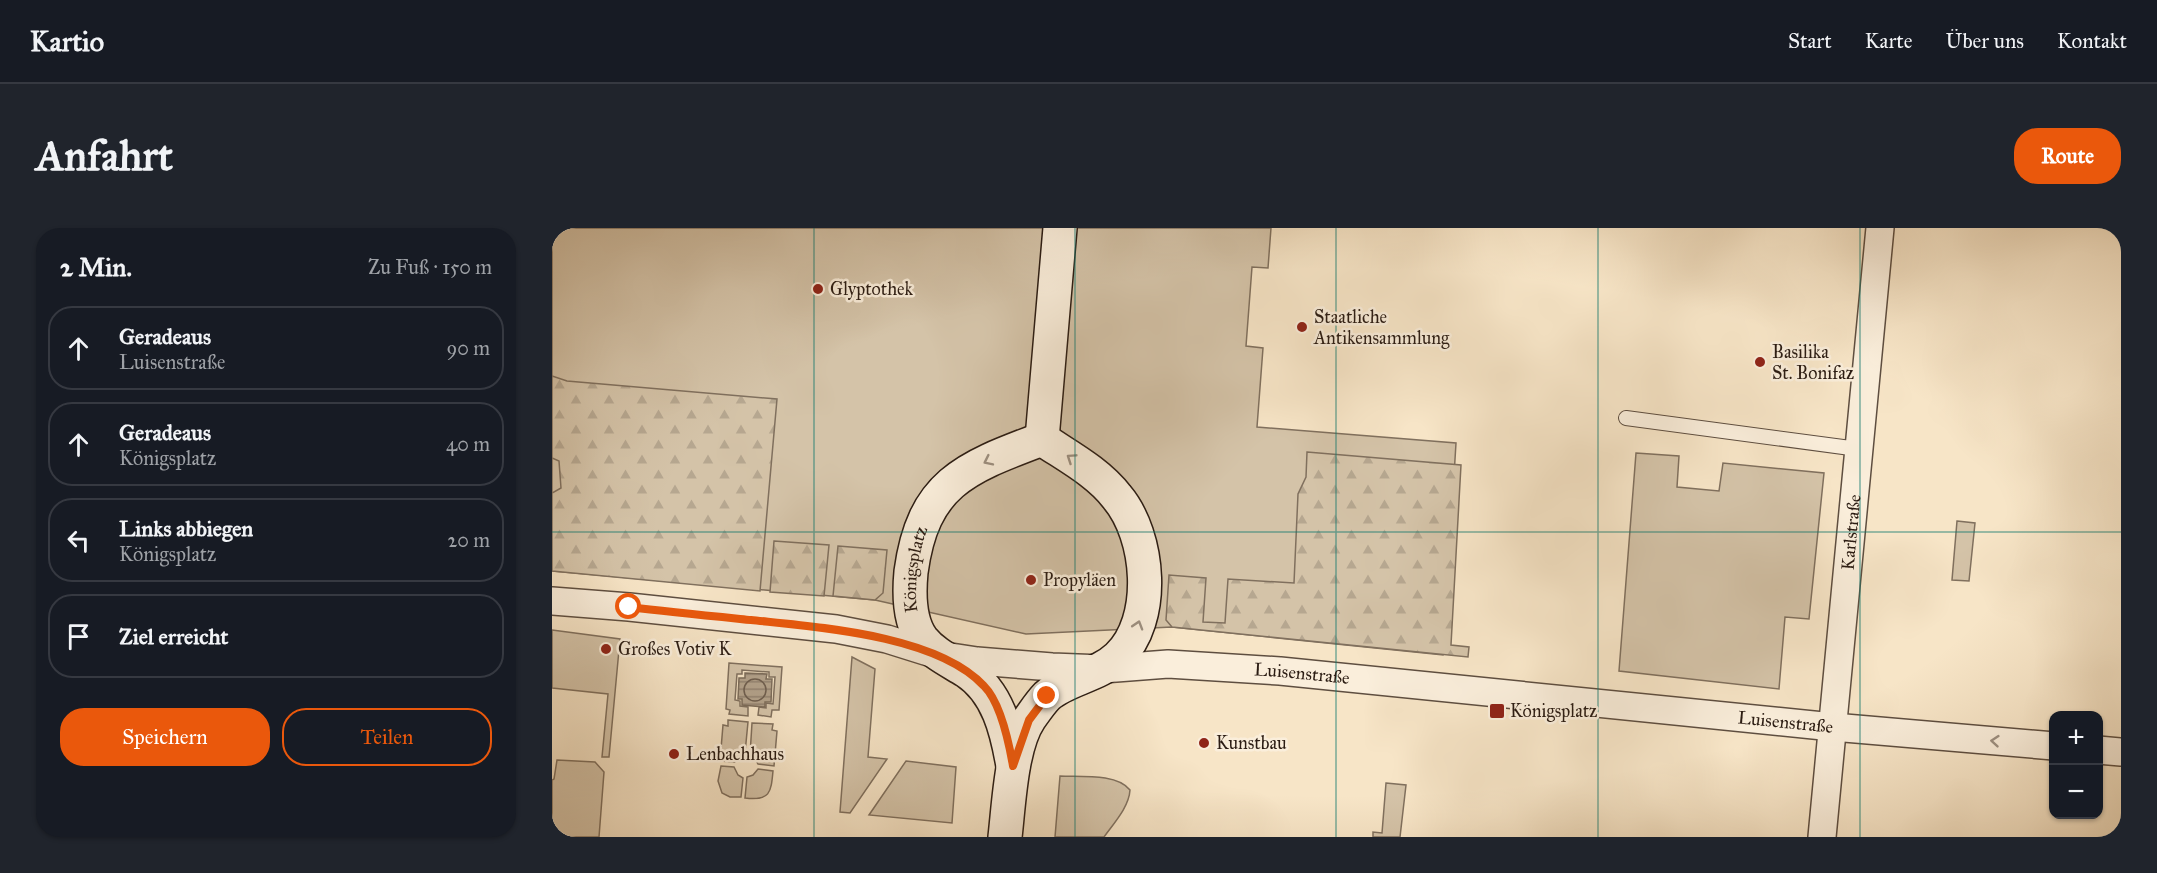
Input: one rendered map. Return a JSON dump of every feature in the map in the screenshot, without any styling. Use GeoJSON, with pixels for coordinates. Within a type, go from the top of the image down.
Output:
{"type":"FeatureCollection","features":[{"type":"Feature","properties":{"kind":"main road"},"geometry":{"type":"LineString","coordinates":[[1005,837],[1013,766],[1029,720],[1047,696],[1102,669],[1130,645],[1136,634],[1145,594],[1141,550],[1134,527],[1118,497],[1105,483],[1042,439],[1060,228]]}},
{"type":"Feature","properties":{"kind":"main road","name":"Königsplatz"},"geometry":{"type":"LineString","coordinates":[[1013,766],[1005,728],[988,690],[968,672],[938,655],[922,639],[916,628],[911,603],[910,580],[915,546],[924,519],[942,492],[963,475],[995,458],[1042,439]]}},
{"type":"Feature","properties":{"kind":"street","name":"Karlstraße"},"geometry":{"type":"LineString","coordinates":[[1822,837],[1880,228]]}},
{"type":"Feature","properties":{"kind":"street","name":"Luisenstraße"},"geometry":{"type":"LineString","coordinates":[[552,601],[836,629],[887,639],[938,655],[977,661],[1102,669],[1168,664],[1280,671],[1833,727],[2049,746]]}},
{"type":"Feature","properties":{"kind":"street"},"geometry":{"type":"LineString","coordinates":[[2103,750],[2121,752]]}},
{"type":"Feature","properties":{"kind":"lane"},"geometry":{"type":"LineString","coordinates":[[1626,418],[1858,449]]}},
{"type":"Feature","properties":{"kind":"green space"},"geometry":{"type":"Polygon","coordinates":[[[552,228],[1271,228],[1268,268],[1252,267],[1246,346],[1263,348],[1257,427],[1456,443],[1443,655],[1172,627],[1026,634],[875,600],[552,571],[552,228]]]}},
{"type":"Feature","properties":{"kind":"green space"},"geometry":{"type":"Polygon","coordinates":[[[552,376],[567,381],[777,399],[760,591],[552,571],[552,493],[561,488],[559,461],[552,458],[552,376]]]}},
{"type":"Feature","properties":{"kind":"green space"},"geometry":{"type":"Polygon","coordinates":[[[1307,452],[1461,465],[1451,645],[1469,647],[1468,657],[1172,627],[1166,620],[1169,575],[1206,578],[1203,622],[1225,623],[1228,579],[1294,583],[1298,494],[1306,477],[1307,452]]]}},
{"type":"Feature","properties":{"kind":"green space"},"geometry":{"type":"Polygon","coordinates":[[[1636,453],[1679,456],[1677,487],[1719,491],[1723,463],[1824,473],[1809,619],[1785,617],[1779,689],[1619,671],[1636,453]]]}},
{"type":"Feature","properties":{"kind":"green space"},"geometry":{"type":"Polygon","coordinates":[[[1957,521],[1975,523],[1969,581],[1952,580],[1957,521]]]}},
{"type":"Feature","properties":{"kind":"green space"},"geometry":{"type":"Polygon","coordinates":[[[774,541],[829,545],[824,596],[770,592],[774,541]]]}},
{"type":"Feature","properties":{"kind":"green space"},"geometry":{"type":"Polygon","coordinates":[[[838,546],[887,550],[883,593],[875,600],[833,596],[838,546]]]}},
{"type":"Feature","properties":{"kind":"green space"},"geometry":{"type":"Polygon","coordinates":[[[552,630],[620,639],[609,757],[602,757],[608,694],[552,688],[552,630]]]}},
{"type":"Feature","properties":{"kind":"green space"},"geometry":{"type":"Polygon","coordinates":[[[852,657],[875,669],[868,757],[887,759],[850,813],[840,812],[852,657]]]}},
{"type":"Feature","properties":{"kind":"green space"},"geometry":{"type":"Polygon","coordinates":[[[729,663],[782,667],[779,710],[772,710],[771,717],[758,715],[759,707],[766,708],[766,703],[773,704],[775,677],[769,677],[769,672],[742,670],[742,674],[737,674],[735,700],[740,701],[740,706],[748,707],[748,716],[729,714],[730,710],[726,709],[729,663]]]}},
{"type":"Feature","properties":{"kind":"green space"},"geometry":{"type":"Polygon","coordinates":[[[728,720],[748,722],[745,753],[740,755],[735,762],[720,761],[723,725],[728,726],[728,720]]]}},
{"type":"Feature","properties":{"kind":"green space"},"geometry":{"type":"Polygon","coordinates":[[[752,723],[773,724],[772,730],[777,731],[774,766],[758,764],[750,755],[752,723]]]}},
{"type":"Feature","properties":{"kind":"green space"},"geometry":{"type":"Polygon","coordinates":[[[557,760],[595,762],[604,772],[599,837],[552,837],[552,780],[557,760]]]}},
{"type":"Feature","properties":{"kind":"green space"},"geometry":{"type":"Polygon","coordinates":[[[906,761],[956,767],[952,823],[869,815],[906,761]]]}},
{"type":"Feature","properties":{"kind":"green space"},"geometry":{"type":"Polygon","coordinates":[[[721,766],[734,767],[738,775],[743,778],[741,797],[730,797],[722,793],[718,781],[721,766]]]}},
{"type":"Feature","properties":{"kind":"green space"},"geometry":{"type":"Polygon","coordinates":[[[758,769],[773,771],[770,790],[764,797],[745,798],[747,777],[753,775],[758,769]]]}},
{"type":"Feature","properties":{"kind":"green space"},"geometry":{"type":"Polygon","coordinates":[[[1060,776],[1107,778],[1130,790],[1124,809],[1104,837],[1055,837],[1060,776]]]}},
{"type":"Feature","properties":{"kind":"green space"},"geometry":{"type":"Polygon","coordinates":[[[1386,783],[1406,785],[1400,837],[1373,837],[1373,832],[1382,833],[1386,783]]]}},
{"type":"Feature","properties":{"kind":"water"},"geometry":{"type":"Polygon","coordinates":[[[745,673],[767,674],[766,679],[772,679],[771,702],[765,702],[765,707],[742,705],[742,699],[738,699],[739,678],[745,678],[745,673]]]}},
{"type":"Feature","properties":{"kind":"place","name":"Glyptothek"},"geometry":{"type":"Point","coordinates":[818,289]}},
{"type":"Feature","properties":{"kind":"place","name":"Staatliche Antikensammlung"},"geometry":{"type":"Point","coordinates":[1302,327]}},
{"type":"Feature","properties":{"kind":"place","name":"Basilika St. Bonifaz"},"geometry":{"type":"Point","coordinates":[1760,362]}},
{"type":"Feature","properties":{"kind":"place","name":"Propyläen"},"geometry":{"type":"Point","coordinates":[1031,580]}},
{"type":"Feature","properties":{"kind":"place","name":"Großes Votiv K"},"geometry":{"type":"Point","coordinates":[606,649]}},
{"type":"Feature","properties":{"kind":"place","name":"Königsplatz"},"geometry":{"type":"Point","coordinates":[1497,711]}},
{"type":"Feature","properties":{"kind":"place","name":"Kunstbau"},"geometry":{"type":"Point","coordinates":[1204,743]}},
{"type":"Feature","properties":{"kind":"place","name":"Lenbachhaus"},"geometry":{"type":"Point","coordinates":[674,754]}},
{"type":"Feature","properties":{"kind":"route"},"geometry":{"type":"LineString","coordinates":[[629,607],[836,629],[887,639],[938,655],[968,672],[988,690],[1005,728],[1013,766],[1029,720],[1047,696]]}}]}
